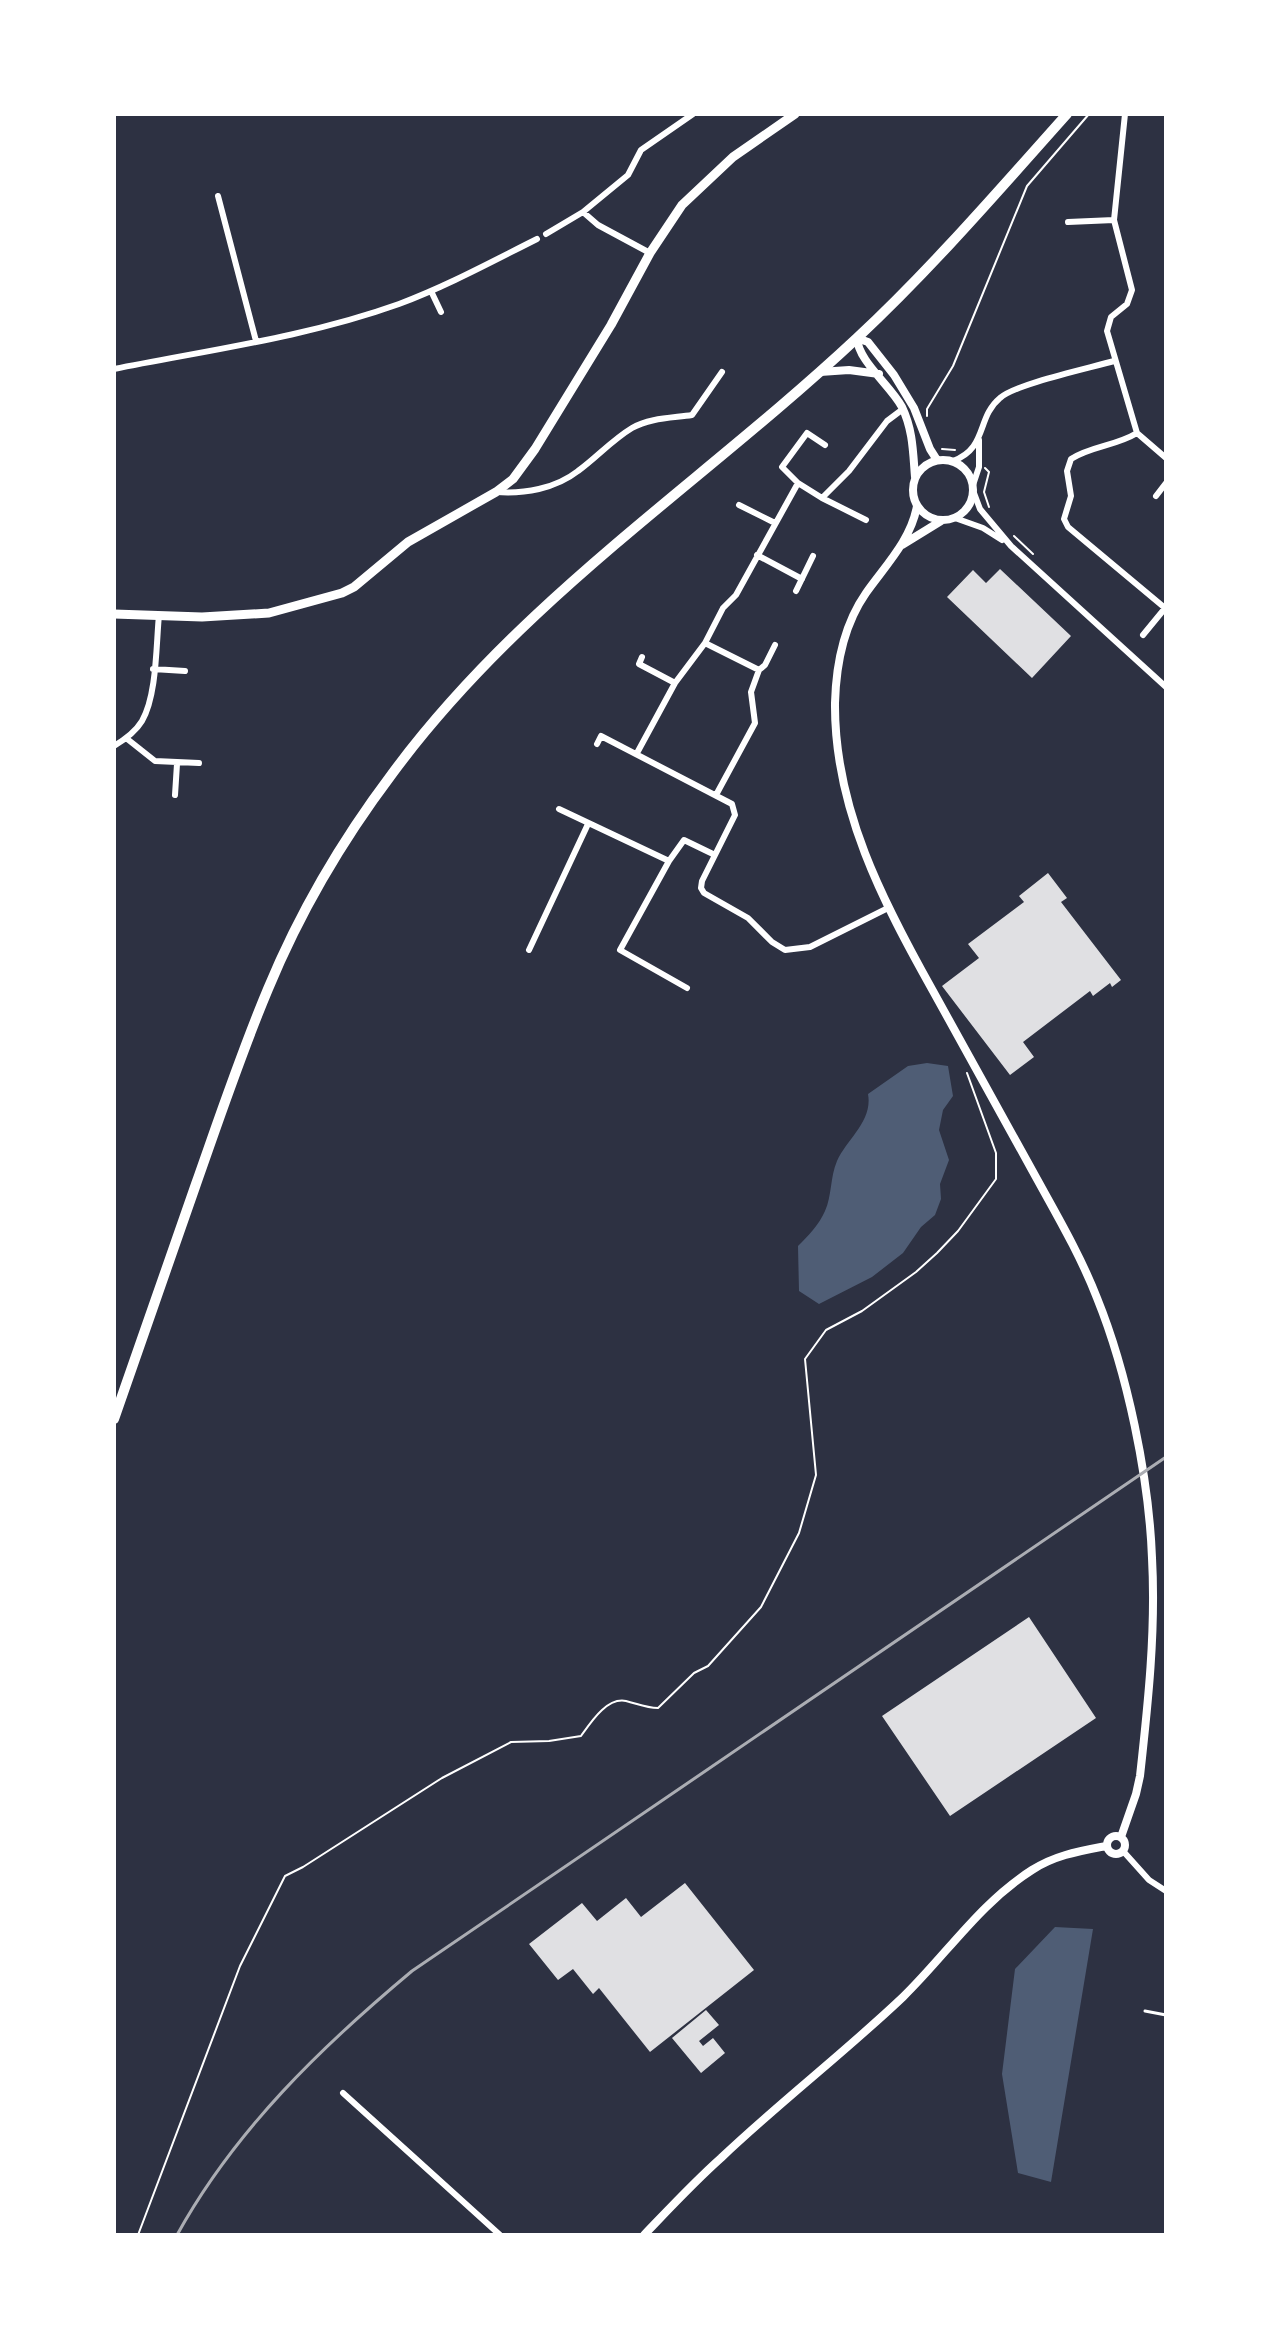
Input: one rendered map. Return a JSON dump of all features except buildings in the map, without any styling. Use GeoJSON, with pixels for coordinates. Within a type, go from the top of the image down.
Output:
{"type":"FeatureCollection","features":[{"type":"Feature","properties":{"kind":"main road"},"geometry":{"type":"LineString","coordinates":[[114,614],[202,617],[269,613],[349,590],[390,555],[432,526],[496,492],[513,479],[535,449],[611,325],[650,253],[682,205],[733,157],[795,114]]}},
{"type":"Feature","properties":{"kind":"main road"},"geometry":{"type":"LineString","coordinates":[[114,1419],[236,1070],[269,986],[307,908],[389,777],[476,673],[561,590],[857,338],[985,206],[1067,114]]}},
{"type":"Feature","properties":{"kind":"street"},"geometry":{"type":"LineString","coordinates":[[546,234],[583,212],[628,175],[641,150],[693,114]]}},
{"type":"Feature","properties":{"kind":"street"},"geometry":{"type":"LineString","coordinates":[[1125,114],[1114,220],[1132,290],[1127,304],[1108,323],[1107,331],[1137,433],[1166,458]]}},
{"type":"Feature","properties":{"kind":"street"},"geometry":{"type":"LineString","coordinates":[[218,196],[256,341]]}},
{"type":"Feature","properties":{"kind":"street"},"geometry":{"type":"LineString","coordinates":[[583,212],[598,225],[650,253]]}},
{"type":"Feature","properties":{"kind":"street"},"geometry":{"type":"LineString","coordinates":[[1068,222],[1114,220]]}},
{"type":"Feature","properties":{"kind":"street"},"geometry":{"type":"LineString","coordinates":[[114,369],[339,322],[431,291],[537,239]]}},
{"type":"Feature","properties":{"kind":"street"},"geometry":{"type":"LineString","coordinates":[[431,291],[441,312]]}},
{"type":"Feature","properties":{"kind":"street"},"geometry":{"type":"LineString","coordinates":[[937,460],[914,408],[894,375],[868,342],[857,338],[858,350],[903,409],[912,436],[913,486],[917,506],[915,518],[901,546],[854,615],[836,672],[838,757],[857,832],[888,908],[1061,1223],[1097,1297],[1114,1349],[1142,1470],[1153,1559],[1152,1640],[1140,1776],[1121,1837],[1123,1851],[1149,1880],[1166,1891]]}},
{"type":"Feature","properties":{"kind":"street"},"geometry":{"type":"LineString","coordinates":[[953,461],[970,452],[979,440],[989,411],[1004,394],[1114,361]]}},
{"type":"Feature","properties":{"kind":"street"},"geometry":{"type":"LineString","coordinates":[[817,373],[849,370],[879,374]]}},
{"type":"Feature","properties":{"kind":"street"},"geometry":{"type":"LineString","coordinates":[[496,492],[542,489],[576,474],[631,428],[647,421],[692,415],[722,372]]}},
{"type":"Feature","properties":{"kind":"street"},"geometry":{"type":"LineString","coordinates":[[822,498],[849,471],[887,421],[903,409]]}},
{"type":"Feature","properties":{"kind":"street"},"geometry":{"type":"LineString","coordinates":[[825,445],[807,433],[782,467],[798,483],[866,520]]}},
{"type":"Feature","properties":{"kind":"street"},"geometry":{"type":"LineString","coordinates":[[1137,433],[1124,441],[1081,453],[1071,459],[1067,471],[1071,496],[1064,519],[1068,527],[1166,608],[1143,635]]}},
{"type":"Feature","properties":{"kind":"street"},"geometry":{"type":"LineString","coordinates":[[917,506],[932,518],[942,520],[955,518],[967,509],[979,462],[979,440]]}},
{"type":"Feature","properties":{"kind":"street"},"geometry":{"type":"LineString","coordinates":[[915,477],[921,469],[937,460],[953,461],[966,470],[980,509],[1011,546],[1166,687]]}},
{"type":"Feature","properties":{"kind":"street"},"geometry":{"type":"LineString","coordinates":[[637,753],[675,683],[705,643],[723,608],[736,595],[798,483]]}},
{"type":"Feature","properties":{"kind":"street"},"geometry":{"type":"LineString","coordinates":[[1156,496],[1166,483]]}},
{"type":"Feature","properties":{"kind":"street"},"geometry":{"type":"LineString","coordinates":[[739,505],[775,523]]}},
{"type":"Feature","properties":{"kind":"street"},"geometry":{"type":"LineString","coordinates":[[955,518],[983,528],[1011,546]]}},
{"type":"Feature","properties":{"kind":"street"},"geometry":{"type":"LineString","coordinates":[[901,546],[942,520]]}},
{"type":"Feature","properties":{"kind":"street"},"geometry":{"type":"LineString","coordinates":[[757,555],[802,579]]}},
{"type":"Feature","properties":{"kind":"street"},"geometry":{"type":"LineString","coordinates":[[796,591],[813,556]]}},
{"type":"Feature","properties":{"kind":"street"},"geometry":{"type":"LineString","coordinates":[[114,746],[142,720],[152,685],[159,615]]}},
{"type":"Feature","properties":{"kind":"street"},"geometry":{"type":"LineString","coordinates":[[705,643],[759,670]]}},
{"type":"Feature","properties":{"kind":"street"},"geometry":{"type":"LineString","coordinates":[[716,795],[755,723],[751,692],[759,670],[775,645]]}},
{"type":"Feature","properties":{"kind":"street"},"geometry":{"type":"LineString","coordinates":[[642,657],[639,664],[675,683]]}},
{"type":"Feature","properties":{"kind":"street"},"geometry":{"type":"LineString","coordinates":[[153,669],[185,671]]}},
{"type":"Feature","properties":{"kind":"street"},"geometry":{"type":"LineString","coordinates":[[597,744],[601,736],[716,795],[736,809],[701,888],[748,918],[772,942],[785,950],[810,947],[888,908]]}},
{"type":"Feature","properties":{"kind":"street"},"geometry":{"type":"LineString","coordinates":[[126,738],[155,761],[199,763]]}},
{"type":"Feature","properties":{"kind":"street"},"geometry":{"type":"LineString","coordinates":[[175,795],[177,764]]}},
{"type":"Feature","properties":{"kind":"street"},"geometry":{"type":"LineString","coordinates":[[559,809],[669,861]]}},
{"type":"Feature","properties":{"kind":"street"},"geometry":{"type":"LineString","coordinates":[[529,950],[588,824]]}},
{"type":"Feature","properties":{"kind":"street"},"geometry":{"type":"LineString","coordinates":[[687,988],[620,950],[669,861],[684,840],[715,855]]}},
{"type":"Feature","properties":{"kind":"street"},"geometry":{"type":"LineString","coordinates":[[1106,1846],[1110,1838],[1121,1837]]}},
{"type":"Feature","properties":{"kind":"street"},"geometry":{"type":"LineString","coordinates":[[1106,1846],[1113,1854],[1123,1851]]}},
{"type":"Feature","properties":{"kind":"street"},"geometry":{"type":"LineString","coordinates":[[644,2235],[721,2158],[905,1994],[954,1939],[1004,1890],[1046,1861],[1063,1854],[1106,1846]]}},
{"type":"Feature","properties":{"kind":"street"},"geometry":{"type":"LineString","coordinates":[[343,2093],[500,2235]]}},
{"type":"Feature","properties":{"kind":"lane"},"geometry":{"type":"LineString","coordinates":[[1145,2011],[1166,2015]]}},
{"type":"Feature","properties":{"kind":"path"},"geometry":{"type":"LineString","coordinates":[[928,418],[927,409],[953,366],[1027,186],[1089,114]]}},
{"type":"Feature","properties":{"kind":"path"},"geometry":{"type":"LineString","coordinates":[[939,449],[970,452]]}},
{"type":"Feature","properties":{"kind":"path"},"geometry":{"type":"LineString","coordinates":[[979,462],[989,472],[984,492],[993,513]]}},
{"type":"Feature","properties":{"kind":"path"},"geometry":{"type":"LineString","coordinates":[[1009,531],[1043,563]]}},
{"type":"Feature","properties":{"kind":"path"},"geometry":{"type":"LineString","coordinates":[[138,2235],[240,1966],[285,1876],[442,1778],[511,1742],[581,1736],[601,1712],[610,1704],[620,1701],[644,1708],[658,1708],[694,1673],[708,1666],[761,1607],[799,1533],[816,1475],[805,1359],[826,1330],[862,1311],[937,1253],[958,1231],[996,1179],[996,1153],[965,1068],[973,1064]]}},
{"type":"Feature","properties":{"kind":"water"},"geometry":{"type":"Polygon","coordinates":[[[927,1063],[948,1066],[953,1096],[943,1110],[939,1130],[949,1160],[940,1184],[941,1199],[935,1215],[921,1227],[903,1253],[872,1277],[819,1304],[799,1291],[798,1246],[825,1211],[837,1161],[867,1113],[868,1094],[908,1066],[927,1063]]]}},
{"type":"Feature","properties":{"kind":"water"},"geometry":{"type":"Polygon","coordinates":[[[1055,1927],[1093,1929],[1051,2182],[1018,2173],[1002,2074],[1015,1969],[1055,1927]]]}},
{"type":"Feature","properties":{"kind":"railway"},"geometry":{"type":"LineString","coordinates":[[177,2235],[225,2160],[282,2092],[345,2030],[412,1971],[1166,1457]]}}]}
